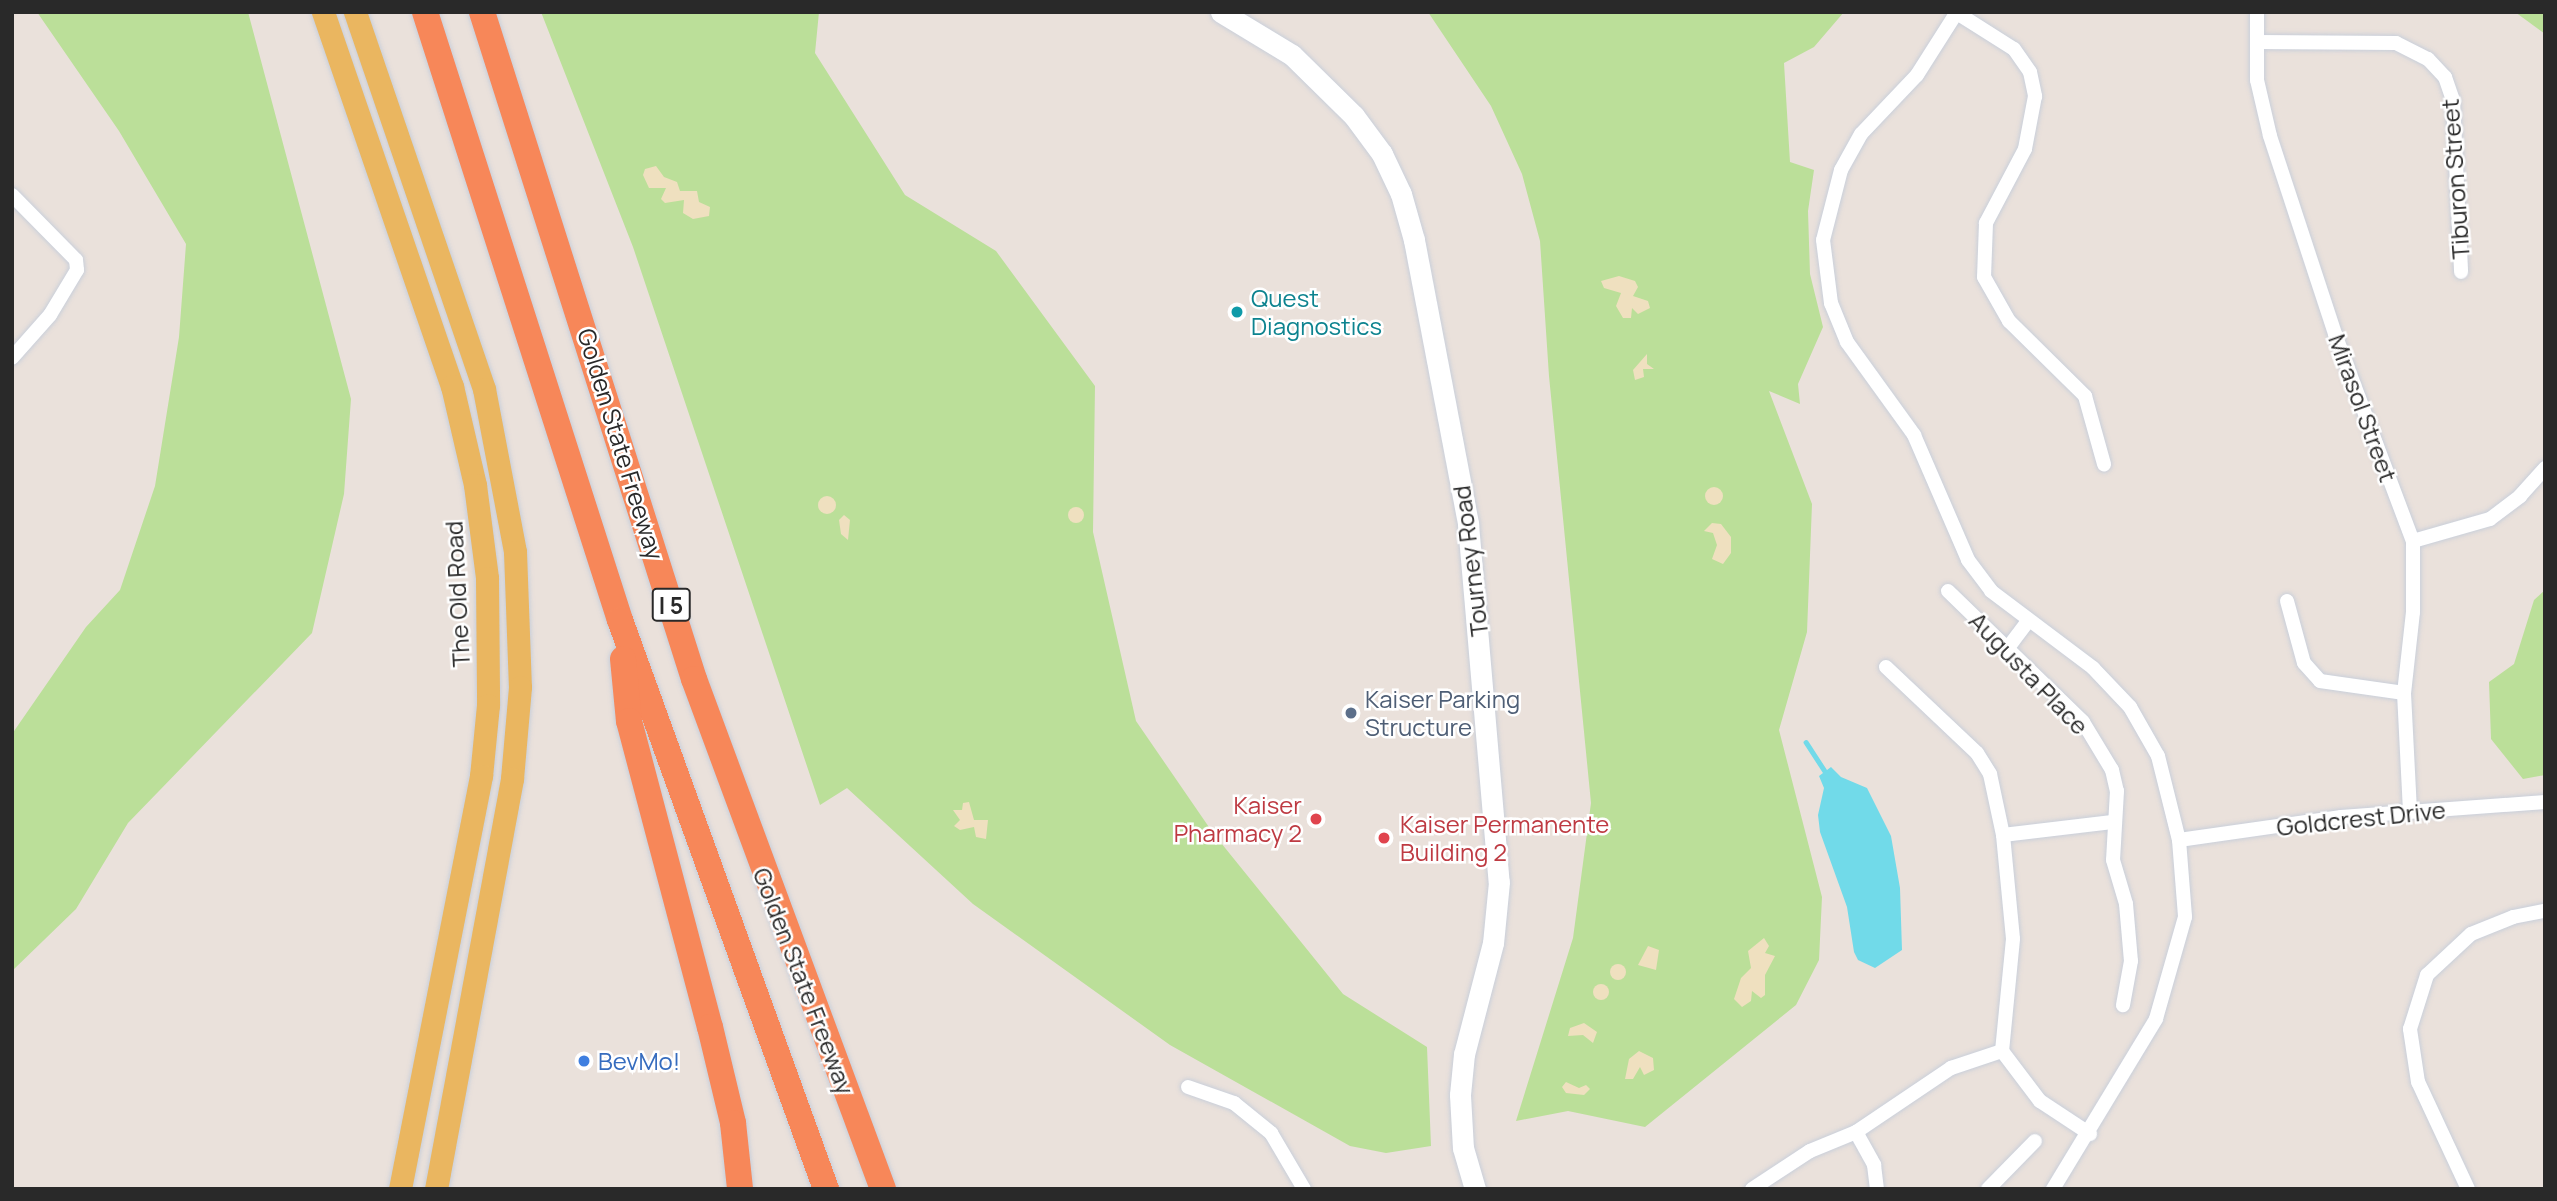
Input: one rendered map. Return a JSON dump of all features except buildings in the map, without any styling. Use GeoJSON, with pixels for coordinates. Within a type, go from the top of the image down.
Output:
{"type":"FeatureCollection","features":[{"type":"Feature","properties":{"kind":"highway","name":"Golden State Freeway"},"geometry":{"type":"LineString","coordinates":[[425,12],[620,620],[826,1189]]}},
{"type":"Feature","properties":{"kind":"highway","name":"Golden State Freeway"},"geometry":{"type":"LineString","coordinates":[[482,12],[694,680],[883,1189]]}},
{"type":"Feature","properties":{"kind":"highway"},"geometry":{"type":"LineString","coordinates":[[620,620],[629,721],[716,1051],[733,1123],[740,1189]]}},
{"type":"Feature","properties":{"kind":"main road","name":"The Old Road"},"geometry":{"type":"LineString","coordinates":[[323,12],[452,386],[475,485],[487,578],[489,658],[481,776],[400,1189]]}},
{"type":"Feature","properties":{"kind":"main road"},"geometry":{"type":"LineString","coordinates":[[355,12],[484,389],[505,486],[516,564],[520,687],[512,779],[436,1189]]}},
{"type":"Feature","properties":{"kind":"street","name":"Tourney Road"},"geometry":{"type":"LineString","coordinates":[[1221,12],[1292,55],[1354,116],[1382,154],[1401,194],[1414,240],[1468,524],[1499,882],[1493,943],[1464,1054],[1460,1095],[1463,1148],[1475,1189]]}},
{"type":"Feature","properties":{"kind":"street","name":"Mirasol Street"},"geometry":{"type":"LineString","coordinates":[[2258,12],[2258,80],[2270,136],[2335,334],[2413,541],[2413,612],[2404,693],[2410,811]]}},
{"type":"Feature","properties":{"kind":"street"},"geometry":{"type":"LineString","coordinates":[[2053,1189],[2090,1134],[2156,1019],[2185,917],[2179,840],[2158,756],[2130,707],[2093,668],[1991,591],[1968,561],[1914,435],[1847,342],[1831,303],[1823,240],[1841,170],[1861,134],[1917,75],[1957,13],[2014,49],[2030,72],[2035,96],[2025,149],[1986,223],[1984,277],[2009,321],[2085,396],[2104,464]]}},
{"type":"Feature","properties":{"kind":"street","name":"Tiburon Street"},"geometry":{"type":"LineString","coordinates":[[2257,42],[2396,43],[2428,59],[2445,77],[2453,100],[2461,272]]}},
{"type":"Feature","properties":{"kind":"street"},"geometry":{"type":"LineString","coordinates":[[12,195],[76,260],[77,270],[50,315],[12,358]]}},
{"type":"Feature","properties":{"kind":"street"},"geometry":{"type":"LineString","coordinates":[[2413,541],[2490,519],[2519,496],[2545,468]]}},
{"type":"Feature","properties":{"kind":"street","name":"Augusta Place"},"geometry":{"type":"LineString","coordinates":[[1948,591],[2083,722],[2112,770],[2116,791],[2112,822],[2131,961],[2123,1005]]}},
{"type":"Feature","properties":{"kind":"street"},"geometry":{"type":"LineString","coordinates":[[2287,601],[2304,663],[2320,681],[2404,693]]}},
{"type":"Feature","properties":{"kind":"street"},"geometry":{"type":"LineString","coordinates":[[2007,649],[2028,621]]}},
{"type":"Feature","properties":{"kind":"street"},"geometry":{"type":"LineString","coordinates":[[1886,667],[1977,753],[1990,774],[2003,835],[2013,939],[2002,1051],[2040,1101],[2090,1134]]}},
{"type":"Feature","properties":{"kind":"street","name":"Goldcrest Drive"},"geometry":{"type":"LineString","coordinates":[[2179,840],[2410,811],[2545,802]]}},
{"type":"Feature","properties":{"kind":"street"},"geometry":{"type":"LineString","coordinates":[[2003,835],[2112,822]]}},
{"type":"Feature","properties":{"kind":"street"},"geometry":{"type":"LineString","coordinates":[[2468,1189],[2418,1082],[2410,1029],[2427,975],[2471,934],[2513,917],[2545,911]]}},
{"type":"Feature","properties":{"kind":"street"},"geometry":{"type":"LineString","coordinates":[[1752,1189],[1810,1151],[1856,1132],[1951,1068],[2002,1051]]}},
{"type":"Feature","properties":{"kind":"street"},"geometry":{"type":"LineString","coordinates":[[1188,1087],[1234,1103],[1271,1133],[1304,1189]]}},
{"type":"Feature","properties":{"kind":"street"},"geometry":{"type":"LineString","coordinates":[[1856,1132],[1874,1165],[1877,1189]]}},
{"type":"Feature","properties":{"kind":"street"},"geometry":{"type":"LineString","coordinates":[[1988,1189],[2035,1141]]}},
{"type":"Feature","properties":{"kind":"green space"},"geometry":{"type":"Polygon","coordinates":[[[37,12],[248,12],[351,399],[344,494],[312,633],[128,823],[76,909],[12,971],[12,734],[86,627],[120,590],[155,486],[179,337],[186,244],[119,131],[37,12]]]}},
{"type":"Feature","properties":{"kind":"green space"},"geometry":{"type":"Polygon","coordinates":[[[541,12],[819,12],[815,53],[905,195],[996,251],[1095,386],[1093,532],[1136,721],[1213,833],[1343,994],[1427,1047],[1431,1146],[1386,1153],[1350,1146],[1170,1045],[973,904],[847,788],[820,805],[633,247],[541,12]]]}},
{"type":"Feature","properties":{"kind":"green space"},"geometry":{"type":"Polygon","coordinates":[[[1428,12],[1844,12],[1814,47],[1784,63],[1790,162],[1814,170],[1808,211],[1810,274],[1823,327],[1798,384],[1800,404],[1769,391],[1812,504],[1807,632],[1779,730],[1822,897],[1819,960],[1796,1005],[1645,1127],[1568,1111],[1516,1121],[1573,938],[1591,803],[1549,376],[1540,241],[1522,174],[1491,106],[1428,12]]]}},
{"type":"Feature","properties":{"kind":"green space"},"geometry":{"type":"Polygon","coordinates":[[[2515,12],[2545,12],[2545,34],[2515,12]]]}},
{"type":"Feature","properties":{"kind":"green space"},"geometry":{"type":"Polygon","coordinates":[[[2545,590],[2545,775],[2523,779],[2491,739],[2489,682],[2514,664],[2534,600],[2545,590]]]}},
{"type":"Feature","properties":{"kind":"sand"},"geometry":{"type":"Polygon","coordinates":[[[656,166],[664,177],[677,182],[680,191],[697,191],[699,202],[710,207],[709,216],[693,219],[683,213],[684,200],[665,203],[661,199],[666,188],[649,188],[643,175],[645,169],[656,166]]]}},
{"type":"Feature","properties":{"kind":"sand"},"geometry":{"type":"Polygon","coordinates":[[[1619,276],[1635,281],[1638,287],[1633,296],[1648,301],[1650,308],[1638,314],[1632,308],[1631,318],[1623,318],[1616,306],[1621,293],[1604,288],[1601,281],[1619,276]]]}},
{"type":"Feature","properties":{"kind":"sand"},"geometry":{"type":"Polygon","coordinates":[[[1647,354],[1647,364],[1654,369],[1643,369],[1644,377],[1635,380],[1633,370],[1647,354]]]}},
{"type":"Feature","properties":{"kind":"sand"},"geometry":{"type":"Polygon","coordinates":[[[1714,487],[1720,490],[1723,496],[1720,502],[1714,505],[1708,502],[1705,496],[1708,490],[1714,487]]]}},
{"type":"Feature","properties":{"kind":"sand"},"geometry":{"type":"Polygon","coordinates":[[[827,496],[833,499],[836,505],[833,511],[827,514],[821,511],[818,505],[821,499],[827,496]]]}},
{"type":"Feature","properties":{"kind":"sand"},"geometry":{"type":"Polygon","coordinates":[[[1073,507],[1079,507],[1084,515],[1082,521],[1073,523],[1068,518],[1068,512],[1073,507]]]}},
{"type":"Feature","properties":{"kind":"sand"},"geometry":{"type":"Polygon","coordinates":[[[844,515],[850,520],[848,540],[841,534],[839,520],[844,515]]]}},
{"type":"Feature","properties":{"kind":"sand"},"geometry":{"type":"Polygon","coordinates":[[[1712,523],[1721,524],[1731,537],[1731,553],[1723,564],[1712,559],[1717,545],[1713,533],[1704,531],[1712,523]]]}},
{"type":"Feature","properties":{"kind":"sand"},"geometry":{"type":"Polygon","coordinates":[[[969,802],[974,820],[988,820],[986,839],[976,837],[974,827],[960,830],[954,826],[960,820],[953,810],[962,810],[963,803],[969,802]]]}},
{"type":"Feature","properties":{"kind":"sand"},"geometry":{"type":"Polygon","coordinates":[[[1764,938],[1769,946],[1765,953],[1775,956],[1765,975],[1765,995],[1761,998],[1752,991],[1751,1001],[1742,1007],[1734,999],[1741,978],[1751,968],[1748,951],[1764,938]]]}},
{"type":"Feature","properties":{"kind":"sand"},"geometry":{"type":"Polygon","coordinates":[[[1648,946],[1659,950],[1656,970],[1638,965],[1648,946]]]}},
{"type":"Feature","properties":{"kind":"sand"},"geometry":{"type":"Polygon","coordinates":[[[1615,964],[1621,964],[1626,972],[1624,978],[1615,980],[1610,975],[1610,969],[1615,964]]]}},
{"type":"Feature","properties":{"kind":"sand"},"geometry":{"type":"Polygon","coordinates":[[[1601,984],[1607,986],[1607,998],[1601,1000],[1595,998],[1593,992],[1595,986],[1601,984]]]}},
{"type":"Feature","properties":{"kind":"sand"},"geometry":{"type":"Polygon","coordinates":[[[1584,1023],[1597,1032],[1593,1043],[1583,1035],[1568,1036],[1570,1028],[1584,1023]]]}},
{"type":"Feature","properties":{"kind":"sand"},"geometry":{"type":"Polygon","coordinates":[[[1639,1051],[1653,1058],[1654,1070],[1644,1075],[1640,1067],[1633,1079],[1625,1079],[1629,1059],[1639,1051]]]}},
{"type":"Feature","properties":{"kind":"sand"},"geometry":{"type":"Polygon","coordinates":[[[1566,1082],[1579,1088],[1586,1085],[1590,1089],[1584,1095],[1566,1093],[1562,1087],[1566,1082]]]}},
{"type":"Feature","properties":{"kind":"water"},"geometry":{"type":"Polygon","coordinates":[[[1831,767],[1841,777],[1867,788],[1891,836],[1900,888],[1902,950],[1875,968],[1858,960],[1854,952],[1847,907],[1820,832],[1818,815],[1824,788],[1819,776],[1831,767]]]}},
{"type":"Feature","properties":{"kind":"waterway"},"geometry":{"type":"LineString","coordinates":[[1806,742],[1825,771]]}},
{"type":"Feature","properties":{"kind":"place","name":"Quest Diagnostics"},"geometry":{"type":"Point","coordinates":[1237,312]}},
{"type":"Feature","properties":{"kind":"place","name":"Kaiser Parking Structure"},"geometry":{"type":"Point","coordinates":[1351,713]}},
{"type":"Feature","properties":{"kind":"place","name":"Kaiser Pharmacy 2"},"geometry":{"type":"Point","coordinates":[1316,819]}},
{"type":"Feature","properties":{"kind":"place","name":"Kaiser Permanente Building 2"},"geometry":{"type":"Point","coordinates":[1384,838]}},
{"type":"Feature","properties":{"kind":"place","name":"BevMo!"},"geometry":{"type":"Point","coordinates":[584,1061]}}]}
